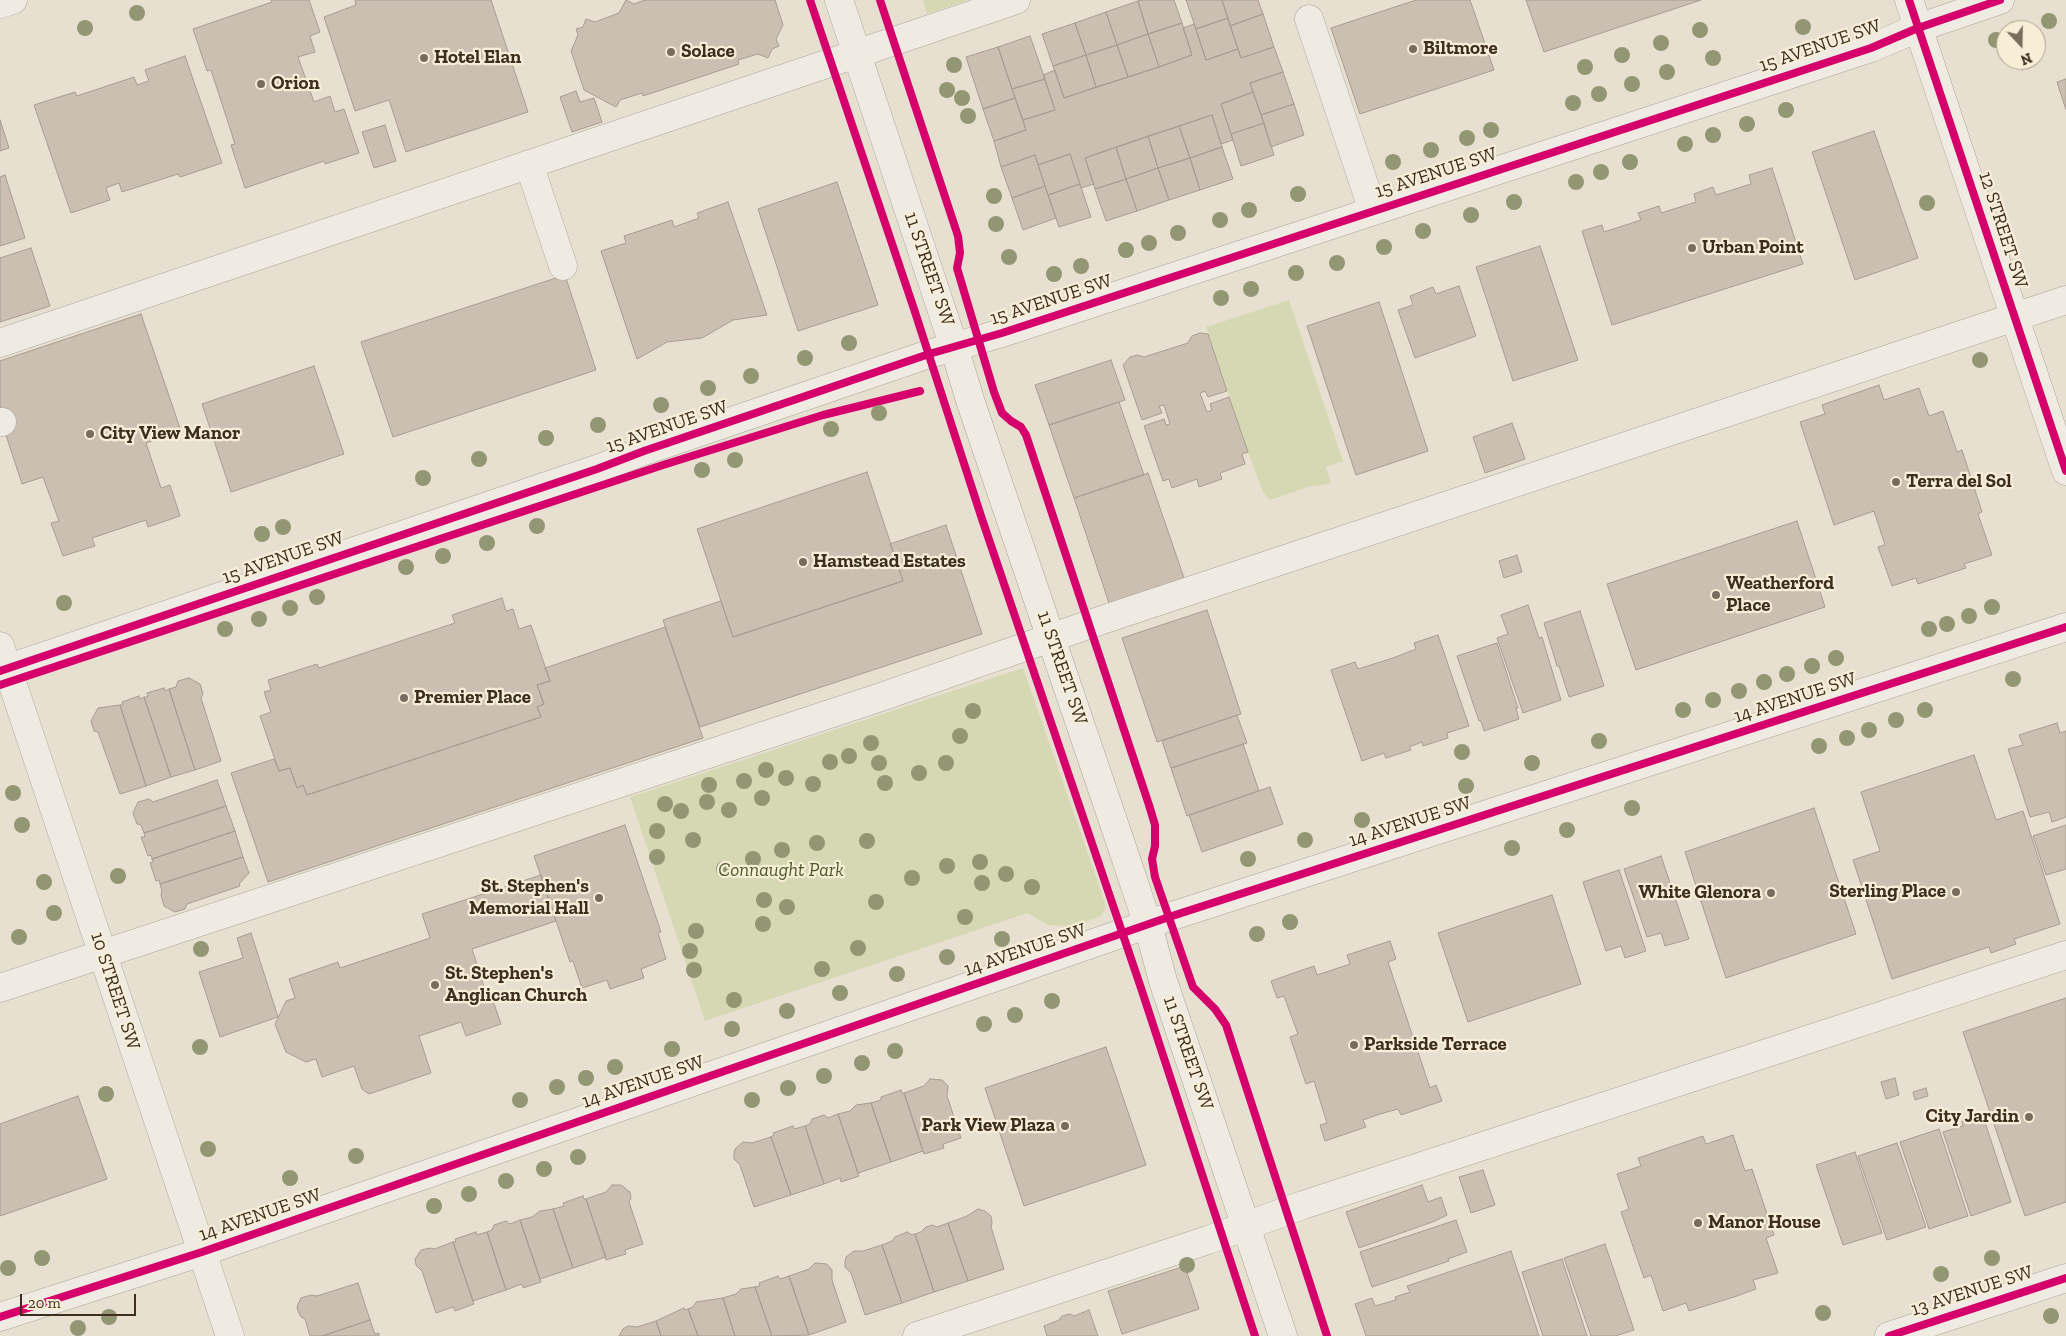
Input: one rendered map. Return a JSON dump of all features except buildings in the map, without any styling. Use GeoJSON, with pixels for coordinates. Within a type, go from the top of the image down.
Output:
{"type":"FeatureCollection","features":[{"type":"Feature","properties":{"kind":"street"},"geometry":{"type":"LineString","coordinates":[[0,4],[13,0]]}},
{"type":"Feature","properties":{"kind":"street","name":"11 STREET SW"},"geometry":{"type":"LineString","coordinates":[[839,0],[970,400],[1148,925],[1164,981],[1283,1336]]}},
{"type":"Feature","properties":{"kind":"street"},"geometry":{"type":"LineString","coordinates":[[0,343],[1016,0]]}},
{"type":"Feature","properties":{"kind":"street","name":"12 STREET SW"},"geometry":{"type":"LineString","coordinates":[[1909,0],[2066,471]]}},
{"type":"Feature","properties":{"kind":"street","name":"15 AVENUE SW"},"geometry":{"type":"LineString","coordinates":[[2,662],[954,347],[1002,333],[1870,48],[1918,28],[2000,0]]}},
{"type":"Feature","properties":{"kind":"street"},"geometry":{"type":"LineString","coordinates":[[1309,19],[1373,211]]}},
{"type":"Feature","properties":{"kind":"street"},"geometry":{"type":"LineString","coordinates":[[529,164],[563,266]]}},
{"type":"Feature","properties":{"kind":"street"},"geometry":{"type":"LineString","coordinates":[[0,988],[871,700],[2066,300]]}},
{"type":"Feature","properties":{"kind":"street","name":"14 AVENUE SW"},"geometry":{"type":"LineString","coordinates":[[0,1317],[202,1252],[1148,925],[2066,627]]}},
{"type":"Feature","properties":{"kind":"street","name":"10 STREET SW"},"geometry":{"type":"LineString","coordinates":[[2,662],[230,1336]]}},
{"type":"Feature","properties":{"kind":"street"},"geometry":{"type":"LineString","coordinates":[[917,1336],[1246,1226],[1303,1205],[2066,955]]}},
{"type":"Feature","properties":{"kind":"street","name":"13 AVENUE SW"},"geometry":{"type":"LineString","coordinates":[[1889,1336],[2066,1278]]}},
{"type":"Feature","properties":{"kind":"green space"},"geometry":{"type":"Polygon","coordinates":[[[923,0],[968,0],[927,14],[923,0]]]}},
{"type":"Feature","properties":{"kind":"green space"},"geometry":{"type":"Polygon","coordinates":[[[1289,300],[1343,461],[1326,467],[1331,483],[1311,486],[1270,500],[1263,492],[1248,452],[1206,327],[1289,300]]]}},
{"type":"Feature","properties":{"kind":"green space","name":"Connaught Park"},"geometry":{"type":"Polygon","coordinates":[[[1023,668],[1102,894],[1105,910],[1101,916],[1077,925],[1063,926],[1048,925],[1027,913],[705,1021],[630,797],[1023,668]]]}},
{"type":"Feature","properties":{"kind":"cycle path"},"geometry":{"type":"LineString","coordinates":[[810,0],[914,309],[981,516],[1141,988],[1255,1336]]}},
{"type":"Feature","properties":{"kind":"cycle path"},"geometry":{"type":"LineString","coordinates":[[880,0],[958,236],[960,253],[957,268],[994,392],[1002,413],[1021,427],[1026,435],[1149,805],[1155,825],[1155,846],[1152,859],[1155,877],[1193,987],[1215,1009],[1226,1025],[1327,1336]]}},
{"type":"Feature","properties":{"kind":"cycle path"},"geometry":{"type":"LineString","coordinates":[[1909,0],[2066,471]]}},
{"type":"Feature","properties":{"kind":"cycle path"},"geometry":{"type":"LineString","coordinates":[[0,671],[597,469],[644,451],[929,354],[1002,333],[1871,48],[1918,28],[2000,0]]}},
{"type":"Feature","properties":{"kind":"cycle path"},"geometry":{"type":"LineString","coordinates":[[0,685],[663,465],[823,415],[920,391]]}},
{"type":"Feature","properties":{"kind":"cycle path"},"geometry":{"type":"LineString","coordinates":[[0,1317],[202,1252],[1169,917],[2066,627]]}},
{"type":"Feature","properties":{"kind":"cycle path"},"geometry":{"type":"LineString","coordinates":[[1889,1336],[2066,1278]]}},
{"type":"Feature","properties":{"kind":"place","name":"Biltmore"},"geometry":{"type":"Point","coordinates":[1413,49]}},
{"type":"Feature","properties":{"kind":"place","name":"Solace"},"geometry":{"type":"Point","coordinates":[671,52]}},
{"type":"Feature","properties":{"kind":"place","name":"Hotel Elan"},"geometry":{"type":"Point","coordinates":[424,58]}},
{"type":"Feature","properties":{"kind":"place","name":"Orion"},"geometry":{"type":"Point","coordinates":[261,84]}},
{"type":"Feature","properties":{"kind":"place","name":"Urban Point"},"geometry":{"type":"Point","coordinates":[1692,248]}},
{"type":"Feature","properties":{"kind":"place","name":"City View Manor"},"geometry":{"type":"Point","coordinates":[90,434]}},
{"type":"Feature","properties":{"kind":"place","name":"Terra del Sol"},"geometry":{"type":"Point","coordinates":[1896,482]}},
{"type":"Feature","properties":{"kind":"place","name":"Hamstead Estates"},"geometry":{"type":"Point","coordinates":[803,562]}},
{"type":"Feature","properties":{"kind":"place","name":"Weatherford Place"},"geometry":{"type":"Point","coordinates":[1716,595]}},
{"type":"Feature","properties":{"kind":"place","name":"Premier Place"},"geometry":{"type":"Point","coordinates":[404,698]}},
{"type":"Feature","properties":{"kind":"place","name":"Sterling Place"},"geometry":{"type":"Point","coordinates":[1956,892]}},
{"type":"Feature","properties":{"kind":"place","name":"White Glenora"},"geometry":{"type":"Point","coordinates":[1771,893]}},
{"type":"Feature","properties":{"kind":"place","name":"St. Stephen's Memorial Hall"},"geometry":{"type":"Point","coordinates":[599,898]}},
{"type":"Feature","properties":{"kind":"place","name":"St. Stephen's Anglican Church"},"geometry":{"type":"Point","coordinates":[435,985]}},
{"type":"Feature","properties":{"kind":"place","name":"Parkside Terrace"},"geometry":{"type":"Point","coordinates":[1354,1045]}},
{"type":"Feature","properties":{"kind":"place","name":"City Jardin"},"geometry":{"type":"Point","coordinates":[2029,1117]}},
{"type":"Feature","properties":{"kind":"place","name":"Park View Plaza"},"geometry":{"type":"Point","coordinates":[1065,1126]}},
{"type":"Feature","properties":{"kind":"place","name":"Manor House"},"geometry":{"type":"Point","coordinates":[1698,1223]}}]}
